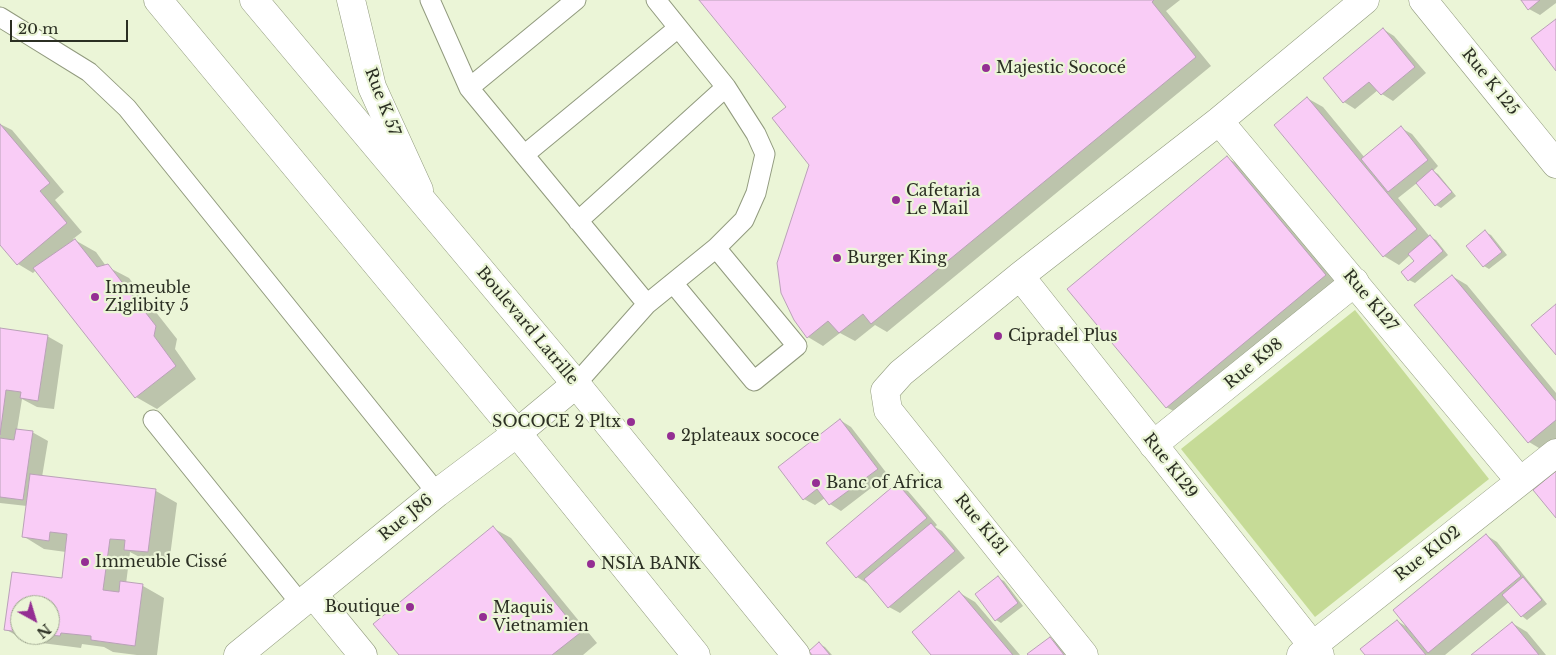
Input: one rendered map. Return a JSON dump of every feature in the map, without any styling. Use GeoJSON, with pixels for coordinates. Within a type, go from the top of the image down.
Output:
{"type":"FeatureCollection","features":[{"type":"Feature","properties":{"kind":"street"},"geometry":{"type":"LineString","coordinates":[[158,0],[517,433],[696,655]]}},
{"type":"Feature","properties":{"kind":"street","name":"Boulevard Latrille"},"geometry":{"type":"LineString","coordinates":[[254,0],[576,384],[796,655]]}},
{"type":"Feature","properties":{"kind":"street","name":"Rue K 57"},"geometry":{"type":"LineString","coordinates":[[351,0],[372,87],[424,201]]}},
{"type":"Feature","properties":{"kind":"street"},"geometry":{"type":"LineString","coordinates":[[1020,276],[1219,121],[1365,0]]}},
{"type":"Feature","properties":{"kind":"street","name":"Rue K 125"},"geometry":{"type":"LineString","coordinates":[[1424,0],[1556,164]]}},
{"type":"Feature","properties":{"kind":"street","name":"Rue K127"},"geometry":{"type":"LineString","coordinates":[[1219,121],[1520,481]]}},
{"type":"Feature","properties":{"kind":"street","name":"Rue K131"},"geometry":{"type":"LineString","coordinates":[[1020,276],[901,373],[885,391],[888,410],[1084,655]]}},
{"type":"Feature","properties":{"kind":"street","name":"Rue K129"},"geometry":{"type":"LineString","coordinates":[[1020,276],[1153,445],[1311,652]]}},
{"type":"Feature","properties":{"kind":"street","name":"Rue K98"},"geometry":{"type":"LineString","coordinates":[[1153,445],[1355,282]]}},
{"type":"Feature","properties":{"kind":"street","name":"Rue J86"},"geometry":{"type":"LineString","coordinates":[[238,655],[437,493],[517,433],[576,384]]}},
{"type":"Feature","properties":{"kind":"street","name":"Rue K102"},"geometry":{"type":"LineString","coordinates":[[1311,652],[1556,453]]}},
{"type":"Feature","properties":{"kind":"street"},"geometry":{"type":"LineString","coordinates":[[307,599],[364,655]]}},
{"type":"Feature","properties":{"kind":"lane"},"geometry":{"type":"LineString","coordinates":[[469,88],[576,0]]}},
{"type":"Feature","properties":{"kind":"lane"},"geometry":{"type":"LineString","coordinates":[[576,384],[647,304],[716,248],[744,220],[756,193],[765,154],[756,134],[726,87],[656,0]]}},
{"type":"Feature","properties":{"kind":"lane"},"geometry":{"type":"LineString","coordinates":[[432,1],[469,88],[647,304]]}},
{"type":"Feature","properties":{"kind":"lane"},"geometry":{"type":"LineString","coordinates":[[0,17],[89,72],[127,108],[437,493]]}},
{"type":"Feature","properties":{"kind":"lane"},"geometry":{"type":"LineString","coordinates":[[524,155],[678,28]]}},
{"type":"Feature","properties":{"kind":"lane"},"geometry":{"type":"LineString","coordinates":[[578,221],[726,87]]}},
{"type":"Feature","properties":{"kind":"lane"},"geometry":{"type":"LineString","coordinates":[[673,283],[754,381],[797,346],[716,248]]}},
{"type":"Feature","properties":{"kind":"lane"},"geometry":{"type":"LineString","coordinates":[[153,420],[307,599]]}},
{"type":"Feature","properties":{"kind":"green space"},"geometry":{"type":"Polygon","coordinates":[[[1355,310],[1489,479],[1315,617],[1181,449],[1355,310]]]}},
{"type":"Feature","properties":{"kind":"building"},"geometry":{"type":"Polygon","coordinates":[[[699,0],[1154,0],[1152,2],[1196,57],[871,324],[863,314],[839,333],[828,321],[807,338],[794,320],[781,293],[777,263],[809,165],[772,118],[786,107],[699,0]]]}},
{"type":"Feature","properties":{"kind":"building"},"geometry":{"type":"Polygon","coordinates":[[[1521,0],[1540,0],[1528,10],[1521,0]]]}},
{"type":"Feature","properties":{"kind":"building"},"geometry":{"type":"Polygon","coordinates":[[[1556,19],[1556,71],[1531,38],[1556,19]]]}},
{"type":"Feature","properties":{"kind":"building"},"geometry":{"type":"Polygon","coordinates":[[[1383,28],[1415,67],[1381,95],[1369,82],[1343,103],[1323,78],[1383,28]]]}},
{"type":"Feature","properties":{"kind":"building"},"geometry":{"type":"Polygon","coordinates":[[[1307,97],[1417,229],[1383,257],[1274,125],[1307,97]]]}},
{"type":"Feature","properties":{"kind":"building"},"geometry":{"type":"Polygon","coordinates":[[[0,124],[50,183],[40,191],[67,223],[17,265],[0,245],[0,124]]]}},
{"type":"Feature","properties":{"kind":"building"},"geometry":{"type":"Polygon","coordinates":[[[1401,126],[1428,160],[1388,192],[1361,159],[1401,126]]]}},
{"type":"Feature","properties":{"kind":"building"},"geometry":{"type":"Polygon","coordinates":[[[1227,156],[1326,275],[1166,408],[1067,289],[1227,156]]]}},
{"type":"Feature","properties":{"kind":"building"},"geometry":{"type":"Polygon","coordinates":[[[1432,169],[1452,192],[1435,206],[1416,183],[1432,169]]]}},
{"type":"Feature","properties":{"kind":"building"},"geometry":{"type":"Polygon","coordinates":[[[1485,230],[1502,252],[1483,267],[1466,246],[1485,230]]]}},
{"type":"Feature","properties":{"kind":"building"},"geometry":{"type":"Polygon","coordinates":[[[1430,235],[1443,251],[1408,281],[1401,272],[1414,261],[1408,254],[1430,235]]]}},
{"type":"Feature","properties":{"kind":"building","name":"Immeuble Ziglibity 5"},"geometry":{"type":"Polygon","coordinates":[[[75,239],[97,267],[108,264],[156,326],[154,336],[176,366],[135,398],[33,268],[75,239]]]}},
{"type":"Feature","properties":{"kind":"building"},"geometry":{"type":"Polygon","coordinates":[[[1452,275],[1556,401],[1556,420],[1528,443],[1414,305],[1452,275]]]}},
{"type":"Feature","properties":{"kind":"building"},"geometry":{"type":"Polygon","coordinates":[[[1556,304],[1556,355],[1531,325],[1556,304]]]}},
{"type":"Feature","properties":{"kind":"building"},"geometry":{"type":"Polygon","coordinates":[[[0,328],[48,335],[38,401],[20,398],[21,392],[6,390],[0,435],[0,328]]]}},
{"type":"Feature","properties":{"kind":"building"},"geometry":{"type":"Polygon","coordinates":[[[840,419],[878,469],[829,505],[817,489],[803,500],[778,467],[840,419]]]}},
{"type":"Feature","properties":{"kind":"building"},"geometry":{"type":"Polygon","coordinates":[[[16,429],[33,431],[23,500],[0,497],[0,438],[14,440],[16,429]]]}},
{"type":"Feature","properties":{"kind":"building"},"geometry":{"type":"Polygon","coordinates":[[[1556,471],[1556,518],[1533,490],[1556,471]]]}},
{"type":"Feature","properties":{"kind":"building","name":"Immeuble Cissé"},"geometry":{"type":"Polygon","coordinates":[[[30,474],[156,489],[148,552],[124,550],[125,540],[110,539],[103,590],[119,592],[120,581],[143,584],[135,646],[91,640],[91,636],[61,633],[60,636],[60,595],[10,595],[10,631],[4,630],[12,572],[62,578],[67,534],[50,532],[49,541],[22,537],[30,474]]]}},
{"type":"Feature","properties":{"kind":"building"},"geometry":{"type":"Polygon","coordinates":[[[897,483],[927,518],[856,578],[826,543],[897,483]]]}},
{"type":"Feature","properties":{"kind":"building"},"geometry":{"type":"Polygon","coordinates":[[[931,523],[955,551],[888,608],[864,579],[931,523]]]}},
{"type":"Feature","properties":{"kind":"building"},"geometry":{"type":"Polygon","coordinates":[[[493,526],[580,633],[552,655],[399,655],[373,624],[493,526]]]}},
{"type":"Feature","properties":{"kind":"building"},"geometry":{"type":"Polygon","coordinates":[[[1486,534],[1521,576],[1428,653],[1393,610],[1486,534]]]}},
{"type":"Feature","properties":{"kind":"building"},"geometry":{"type":"Polygon","coordinates":[[[998,576],[1018,603],[995,621],[975,594],[998,576]]]}},
{"type":"Feature","properties":{"kind":"building"},"geometry":{"type":"Polygon","coordinates":[[[1523,577],[1542,600],[1521,617],[1502,595],[1523,577]]]}},
{"type":"Feature","properties":{"kind":"building"},"geometry":{"type":"Polygon","coordinates":[[[959,591],[1013,655],[931,655],[912,632],[959,591]]]}},
{"type":"Feature","properties":{"kind":"building"},"geometry":{"type":"Polygon","coordinates":[[[1397,620],[1426,655],[1365,655],[1360,649],[1397,620]]]}},
{"type":"Feature","properties":{"kind":"building"},"geometry":{"type":"Polygon","coordinates":[[[1512,622],[1539,655],[1471,655],[1512,622]]]}},
{"type":"Feature","properties":{"kind":"building"},"geometry":{"type":"Polygon","coordinates":[[[1050,637],[1064,655],[1027,654],[1050,637]]]}},
{"type":"Feature","properties":{"kind":"building"},"geometry":{"type":"Polygon","coordinates":[[[819,642],[830,655],[812,655],[809,651],[819,642]]]}},
{"type":"Feature","properties":{"kind":"place","name":"Majestic Sococé"},"geometry":{"type":"Point","coordinates":[986,68]}},
{"type":"Feature","properties":{"kind":"place","name":"Cafetaria Le Mail"},"geometry":{"type":"Point","coordinates":[896,200]}},
{"type":"Feature","properties":{"kind":"place","name":"Burger King"},"geometry":{"type":"Point","coordinates":[837,258]}},
{"type":"Feature","properties":{"kind":"place","name":"Immeuble Ziglibity 5"},"geometry":{"type":"Point","coordinates":[95,297]}},
{"type":"Feature","properties":{"kind":"place","name":"Cipradel Plus"},"geometry":{"type":"Point","coordinates":[998,336]}},
{"type":"Feature","properties":{"kind":"place","name":"SOCOCE 2 Pltx"},"geometry":{"type":"Point","coordinates":[631,422]}},
{"type":"Feature","properties":{"kind":"place","name":"2plateaux sococe"},"geometry":{"type":"Point","coordinates":[671,436]}},
{"type":"Feature","properties":{"kind":"place","name":"Banc of Africa"},"geometry":{"type":"Point","coordinates":[816,483]}},
{"type":"Feature","properties":{"kind":"place","name":"Immeuble Cissé"},"geometry":{"type":"Point","coordinates":[85,562]}},
{"type":"Feature","properties":{"kind":"place","name":"NSIA BANK"},"geometry":{"type":"Point","coordinates":[591,564]}},
{"type":"Feature","properties":{"kind":"place","name":"Boutique"},"geometry":{"type":"Point","coordinates":[410,607]}},
{"type":"Feature","properties":{"kind":"place","name":"Maquis Vietnamien"},"geometry":{"type":"Point","coordinates":[483,617]}}]}
